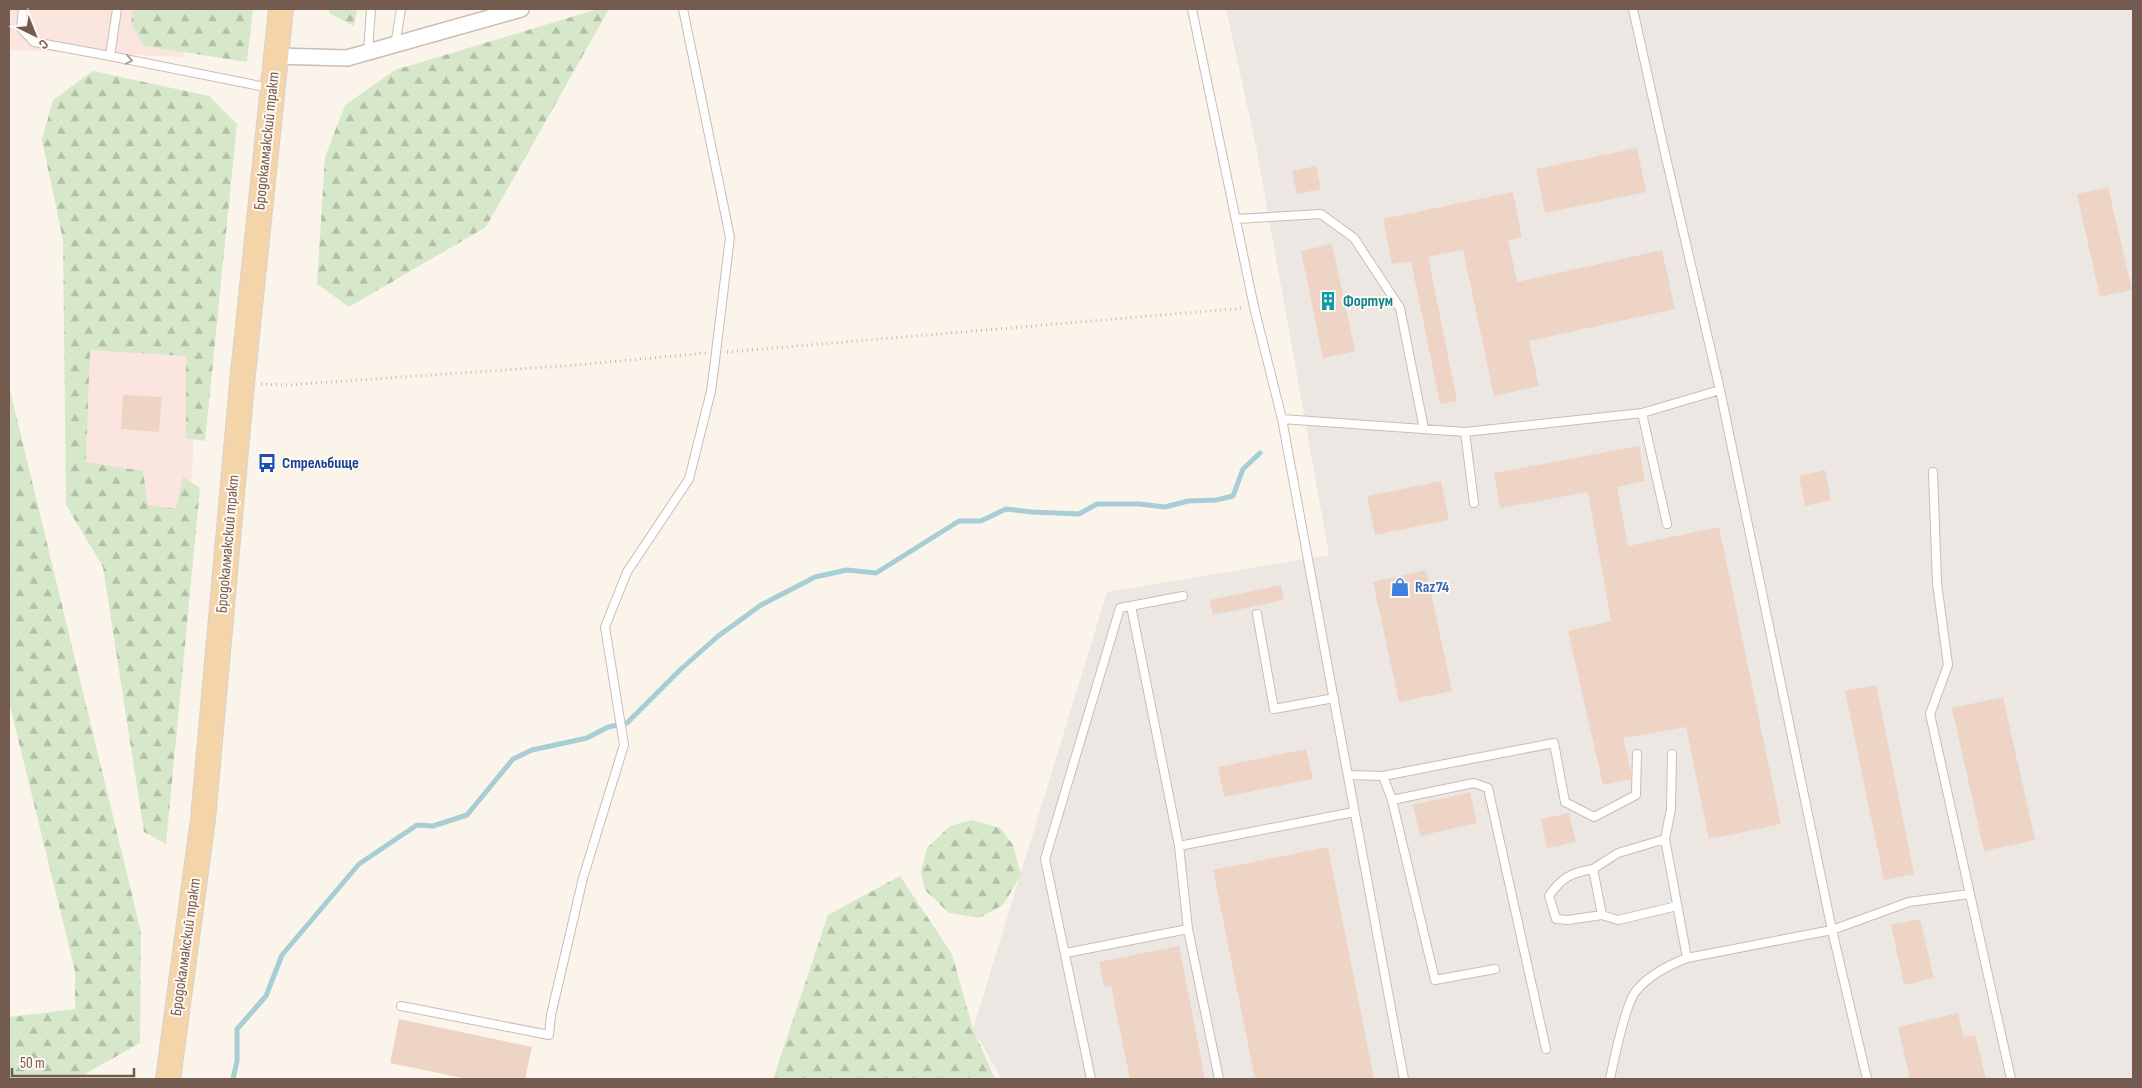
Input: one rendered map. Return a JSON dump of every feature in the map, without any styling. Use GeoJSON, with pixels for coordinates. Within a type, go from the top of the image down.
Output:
{"type":"FeatureCollection","features":[{"type":"Feature","properties":{"kind":"main road","name":"Бродокалмакский тракт"},"geometry":{"type":"LineString","coordinates":[[168,1079],[204,820],[242,383],[281,9]]}},
{"type":"Feature","properties":{"kind":"street"},"geometry":{"type":"LineString","coordinates":[[276,56],[347,58],[521,9]]}},
{"type":"Feature","properties":{"kind":"lane"},"geometry":{"type":"LineString","coordinates":[[23,9],[21,28],[34,42],[273,88]]}},
{"type":"Feature","properties":{"kind":"lane"},"geometry":{"type":"LineString","coordinates":[[110,56],[117,9]]}},
{"type":"Feature","properties":{"kind":"lane"},"geometry":{"type":"LineString","coordinates":[[368,52],[371,9]]}},
{"type":"Feature","properties":{"kind":"lane"},"geometry":{"type":"LineString","coordinates":[[395,45],[401,9]]}},
{"type":"Feature","properties":{"kind":"lane"},"geometry":{"type":"LineString","coordinates":[[401,1006],[549,1035],[583,878],[624,745],[605,627],[627,572],[689,479],[711,391],[730,237],[683,9]]}},
{"type":"Feature","properties":{"kind":"lane"},"geometry":{"type":"LineString","coordinates":[[1192,9],[1254,307],[1282,419],[1404,1079]]}},
{"type":"Feature","properties":{"kind":"lane"},"geometry":{"type":"LineString","coordinates":[[1634,9],[1664,149],[1720,390],[1832,930],[1867,1079]]}},
{"type":"Feature","properties":{"kind":"lane"},"geometry":{"type":"LineString","coordinates":[[1236,219],[1321,214],[1354,238],[1400,308],[1424,429]]}},
{"type":"Feature","properties":{"kind":"lane"},"geometry":{"type":"LineString","coordinates":[[1282,419],[1465,432],[1642,413],[1720,390]]}},
{"type":"Feature","properties":{"kind":"lane"},"geometry":{"type":"LineString","coordinates":[[1642,413],[1667,524]]}},
{"type":"Feature","properties":{"kind":"lane"},"geometry":{"type":"LineString","coordinates":[[1465,432],[1474,503]]}},
{"type":"Feature","properties":{"kind":"lane"},"geometry":{"type":"LineString","coordinates":[[1933,472],[1937,583],[1948,665],[1930,714],[2011,1079]]}},
{"type":"Feature","properties":{"kind":"lane"},"geometry":{"type":"LineString","coordinates":[[1091,1079],[1045,859],[1120,608],[1183,596]]}},
{"type":"Feature","properties":{"kind":"lane"},"geometry":{"type":"LineString","coordinates":[[1131,606],[1179,846],[1188,929],[1219,1079]]}},
{"type":"Feature","properties":{"kind":"lane"},"geometry":{"type":"LineString","coordinates":[[1257,614],[1274,708],[1334,698]]}},
{"type":"Feature","properties":{"kind":"lane"},"geometry":{"type":"LineString","coordinates":[[1348,775],[1383,776],[1554,743],[1565,802],[1594,817],[1636,795],[1637,754]]}},
{"type":"Feature","properties":{"kind":"lane"},"geometry":{"type":"LineString","coordinates":[[1672,754],[1671,809],[1665,839],[1687,958]]}},
{"type":"Feature","properties":{"kind":"lane"},"geometry":{"type":"LineString","coordinates":[[1383,776],[1392,800],[1435,980],[1495,969]]}},
{"type":"Feature","properties":{"kind":"lane"},"geometry":{"type":"LineString","coordinates":[[1392,800],[1474,783],[1488,788],[1546,1049]]}},
{"type":"Feature","properties":{"kind":"lane"},"geometry":{"type":"LineString","coordinates":[[1179,846],[1354,812]]}},
{"type":"Feature","properties":{"kind":"lane"},"geometry":{"type":"LineString","coordinates":[[1665,839],[1618,853],[1594,869],[1574,873],[1559,882],[1549,896],[1556,919],[1568,920],[1602,916],[1618,920],[1677,906]]}},
{"type":"Feature","properties":{"kind":"lane"},"geometry":{"type":"LineString","coordinates":[[1594,869],[1602,916]]}},
{"type":"Feature","properties":{"kind":"lane"},"geometry":{"type":"LineString","coordinates":[[1610,1079],[1622,1028],[1635,992],[1665,966],[1687,958],[1832,930],[1909,902],[1970,894]]}},
{"type":"Feature","properties":{"kind":"lane"},"geometry":{"type":"LineString","coordinates":[[1066,953],[1188,929]]}},
{"type":"Feature","properties":{"kind":"path"},"geometry":{"type":"LineString","coordinates":[[724,352],[1254,307]]}},
{"type":"Feature","properties":{"kind":"path"},"geometry":{"type":"LineString","coordinates":[[242,383],[306,383],[714,357]]}},
{"type":"Feature","properties":{"kind":"shaded area"},"geometry":{"type":"Polygon","coordinates":[[[9,9],[186,9],[184,57],[9,50],[9,9]]]}},
{"type":"Feature","properties":{"kind":"shaded area"},"geometry":{"type":"Polygon","coordinates":[[[1226,9],[2133,9],[2133,1079],[1002,1079],[973,1029],[1107,592],[1329,555],[1256,146],[1226,9]]]}},
{"type":"Feature","properties":{"kind":"shaded area"},"geometry":{"type":"Polygon","coordinates":[[[83,327],[198,332],[190,519],[74,514],[83,327]]]}},
{"type":"Feature","properties":{"kind":"green space"},"geometry":{"type":"Polygon","coordinates":[[[133,9],[253,9],[247,62],[144,46],[131,24],[133,9]]]}},
{"type":"Feature","properties":{"kind":"green space"},"geometry":{"type":"Polygon","coordinates":[[[330,9],[357,9],[354,26],[329,13],[330,9]]]}},
{"type":"Feature","properties":{"kind":"green space"},"geometry":{"type":"Polygon","coordinates":[[[598,9],[609,9],[486,227],[349,307],[317,284],[325,157],[345,105],[395,70],[598,9]]]}},
{"type":"Feature","properties":{"kind":"green space"},"geometry":{"type":"Polygon","coordinates":[[[93,71],[209,96],[237,124],[205,441],[186,438],[186,356],[90,350],[86,462],[143,471],[148,505],[176,509],[183,477],[200,488],[166,844],[144,832],[103,567],[66,505],[63,240],[42,140],[53,100],[93,71]]]}},
{"type":"Feature","properties":{"kind":"green space"},"geometry":{"type":"Polygon","coordinates":[[[9,386],[141,932],[140,1043],[76,1079],[9,1079],[9,1017],[75,1009],[75,971],[9,702],[9,386]]]}},
{"type":"Feature","properties":{"kind":"green space"},"geometry":{"type":"Polygon","coordinates":[[[972,820],[1000,828],[1013,845],[1021,875],[1003,905],[979,918],[949,913],[925,890],[921,871],[927,848],[950,826],[972,820]]]}},
{"type":"Feature","properties":{"kind":"green space"},"geometry":{"type":"Polygon","coordinates":[[[900,876],[952,954],[973,1029],[995,1079],[773,1079],[828,915],[900,876]]]}},
{"type":"Feature","properties":{"kind":"building"},"geometry":{"type":"Polygon","coordinates":[[[1637,148],[1646,192],[1545,213],[1536,169],[1637,148]]]}},
{"type":"Feature","properties":{"kind":"building"},"geometry":{"type":"Polygon","coordinates":[[[1316,166],[1321,189],[1297,194],[1292,171],[1316,166]]]}},
{"type":"Feature","properties":{"kind":"building"},"geometry":{"type":"Polygon","coordinates":[[[2108,187],[2132,290],[2100,297],[2077,194],[2108,187]]]}},
{"type":"Feature","properties":{"kind":"building"},"geometry":{"type":"Polygon","coordinates":[[[1513,192],[1522,237],[1508,240],[1517,282],[1662,250],[1675,309],[1529,341],[1539,386],[1494,396],[1463,250],[1428,257],[1457,401],[1440,404],[1411,261],[1392,264],[1383,219],[1513,192]]]}},
{"type":"Feature","properties":{"kind":"building","name":"Фортум"},"geometry":{"type":"Polygon","coordinates":[[[1332,244],[1355,351],[1323,358],[1301,251],[1332,244]]]}},
{"type":"Feature","properties":{"kind":"building"},"geometry":{"type":"Polygon","coordinates":[[[123,395],[162,397],[159,432],[121,429],[123,395]]]}},
{"type":"Feature","properties":{"kind":"building"},"geometry":{"type":"Polygon","coordinates":[[[1639,446],[1645,481],[1617,487],[1628,546],[1719,527],[1781,824],[1709,839],[1686,727],[1623,738],[1631,779],[1603,785],[1568,631],[1611,621],[1588,492],[1500,508],[1494,473],[1639,446]]]}},
{"type":"Feature","properties":{"kind":"building"},"geometry":{"type":"Polygon","coordinates":[[[1825,470],[1831,500],[1805,506],[1799,476],[1825,470]]]}},
{"type":"Feature","properties":{"kind":"building"},"geometry":{"type":"Polygon","coordinates":[[[1441,481],[1449,520],[1375,535],[1367,496],[1441,481]]]}},
{"type":"Feature","properties":{"kind":"building"},"geometry":{"type":"Polygon","coordinates":[[[1426,570],[1452,691],[1399,702],[1373,582],[1426,570]]]}},
{"type":"Feature","properties":{"kind":"building"},"geometry":{"type":"Polygon","coordinates":[[[1281,585],[1284,600],[1213,615],[1210,600],[1281,585]]]}},
{"type":"Feature","properties":{"kind":"building"},"geometry":{"type":"Polygon","coordinates":[[[1876,685],[1914,874],[1884,880],[1845,691],[1876,685]]]}},
{"type":"Feature","properties":{"kind":"building"},"geometry":{"type":"Polygon","coordinates":[[[2003,697],[2035,840],[1984,851],[1952,708],[2003,697]]]}},
{"type":"Feature","properties":{"kind":"building"},"geometry":{"type":"Polygon","coordinates":[[[1306,749],[1313,779],[1224,797],[1218,767],[1306,749]]]}},
{"type":"Feature","properties":{"kind":"building"},"geometry":{"type":"Polygon","coordinates":[[[1470,792],[1477,823],[1420,836],[1413,805],[1470,792]]]}},
{"type":"Feature","properties":{"kind":"building"},"geometry":{"type":"Polygon","coordinates":[[[1569,813],[1576,842],[1547,848],[1541,819],[1569,813]]]}},
{"type":"Feature","properties":{"kind":"building"},"geometry":{"type":"Polygon","coordinates":[[[1328,847],[1374,1079],[1255,1079],[1213,870],[1328,847]]]}},
{"type":"Feature","properties":{"kind":"building"},"geometry":{"type":"Polygon","coordinates":[[[1920,919],[1934,978],[1904,985],[1891,925],[1920,919]]]}},
{"type":"Feature","properties":{"kind":"building"},"geometry":{"type":"Polygon","coordinates":[[[1179,946],[1205,1079],[1130,1079],[1111,986],[1104,987],[1099,962],[1179,946]]]}},
{"type":"Feature","properties":{"kind":"building"},"geometry":{"type":"Polygon","coordinates":[[[1958,1013],[1964,1037],[1975,1035],[1986,1079],[1910,1079],[1898,1027],[1958,1013]]]}},
{"type":"Feature","properties":{"kind":"building"},"geometry":{"type":"Polygon","coordinates":[[[399,1019],[532,1047],[525,1079],[467,1079],[390,1063],[399,1019]]]}},
{"type":"Feature","properties":{"kind":"waterway"},"geometry":{"type":"LineString","coordinates":[[233,1079],[237,1061],[237,1029],[266,996],[282,955],[359,864],[417,825],[433,826],[467,815],[513,759],[532,750],[587,738],[608,727],[627,723],[680,670],[717,637],[761,605],[815,577],[847,570],[876,573],[959,521],[981,521],[1006,509],[1079,514],[1097,504],[1139,504],[1165,507],[1188,501],[1216,500],[1233,496],[1243,469],[1260,453]]}},
{"type":"Feature","properties":{"kind":"place","name":"Фортум"},"geometry":{"type":"Point","coordinates":[1328,301]}},
{"type":"Feature","properties":{"kind":"place","name":"Стрельбище"},"geometry":{"type":"Point","coordinates":[267,463]}},
{"type":"Feature","properties":{"kind":"place","name":"Raz74"},"geometry":{"type":"Point","coordinates":[1400,587]}}]}
